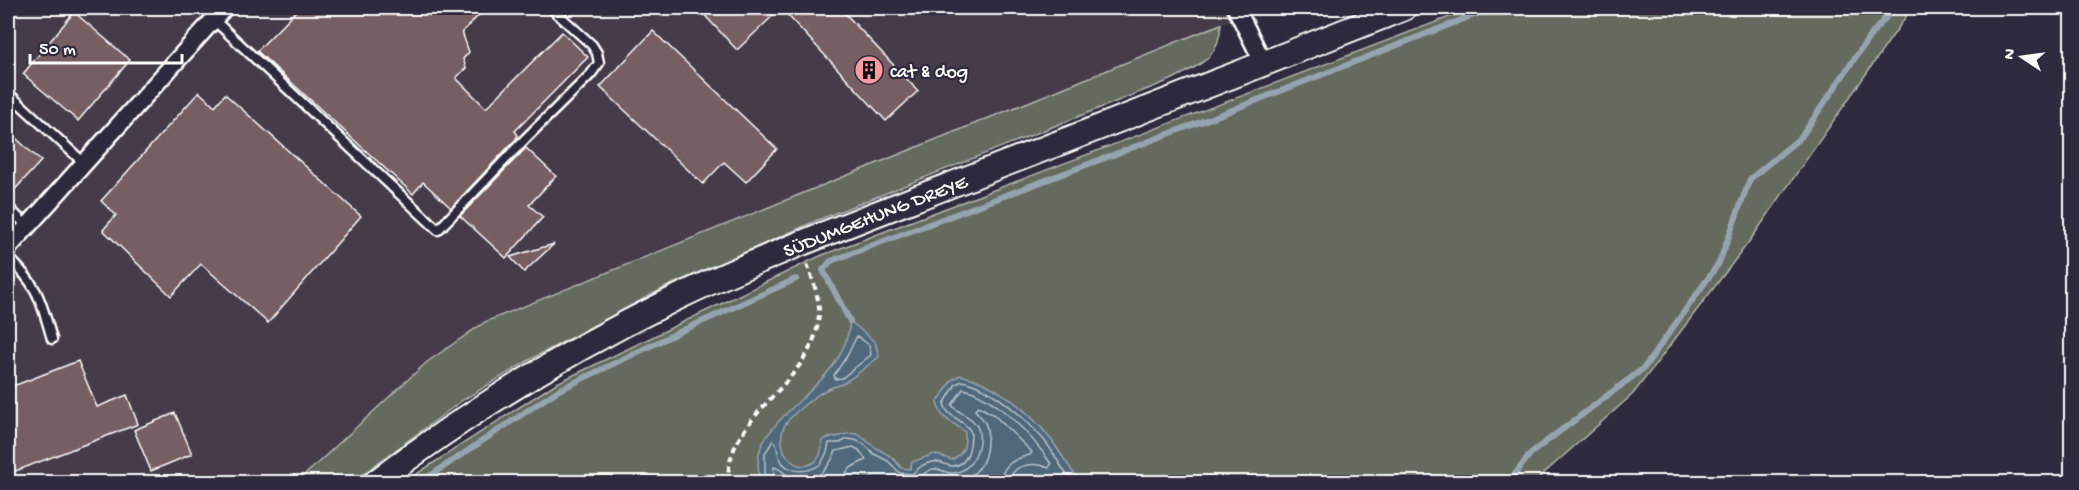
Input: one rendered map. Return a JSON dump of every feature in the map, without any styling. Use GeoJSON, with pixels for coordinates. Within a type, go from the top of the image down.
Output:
{"type":"FeatureCollection","features":[{"type":"Feature","properties":{"kind":"main road","name":"SÜDUMGEHUNG DREYE"},"geometry":{"type":"LineString","coordinates":[[376,483],[432,441],[562,358],[673,300],[799,244],[1404,8]]}},
{"type":"Feature","properties":{"kind":"street"},"geometry":{"type":"LineString","coordinates":[[1236,8],[1264,64]]}},
{"type":"Feature","properties":{"kind":"street"},"geometry":{"type":"LineString","coordinates":[[8,248],[219,13]]}},
{"type":"Feature","properties":{"kind":"lane"},"geometry":{"type":"LineString","coordinates":[[219,13],[438,230],[591,74],[599,63],[592,45],[551,8]]}},
{"type":"Feature","properties":{"kind":"lane"},"geometry":{"type":"LineString","coordinates":[[8,93],[84,163]]}},
{"type":"Feature","properties":{"kind":"lane"},"geometry":{"type":"LineString","coordinates":[[8,207],[27,226]]}},
{"type":"Feature","properties":{"kind":"lane"},"geometry":{"type":"LineString","coordinates":[[8,256],[27,276],[39,296],[52,339]]}},
{"type":"Feature","properties":{"kind":"path"},"geometry":{"type":"LineString","coordinates":[[728,483],[727,471],[736,442],[757,412],[782,387],[806,357],[814,338],[819,309],[815,286],[799,244]]}},
{"type":"Feature","properties":{"kind":"shaded area"},"geometry":{"type":"Polygon","coordinates":[[[8,8],[1263,8],[1148,52],[427,362],[297,482],[8,482],[8,8]]]}},
{"type":"Feature","properties":{"kind":"shaded area"},"geometry":{"type":"Polygon","coordinates":[[[1473,8],[1912,8],[1751,239],[1633,394],[1534,482],[404,482],[555,384],[820,256],[1473,8]]]}},
{"type":"Feature","properties":{"kind":"shaded area"},"geometry":{"type":"Polygon","coordinates":[[[1221,24],[1217,45],[1207,59],[1173,79],[818,220],[666,287],[531,359],[463,400],[352,482],[297,482],[427,362],[485,322],[1221,24]]]}},
{"type":"Feature","properties":{"kind":"water"},"geometry":{"type":"Polygon","coordinates":[[[850,321],[875,342],[879,357],[843,383],[817,395],[788,420],[782,432],[782,440],[783,449],[792,462],[806,465],[815,462],[820,455],[822,441],[847,434],[862,436],[891,457],[901,468],[910,469],[912,462],[934,454],[952,460],[963,449],[965,432],[945,418],[937,403],[952,380],[960,375],[985,384],[1021,407],[1049,437],[1081,482],[1044,482],[1036,477],[1015,482],[878,482],[874,478],[863,475],[854,482],[760,482],[758,458],[763,442],[780,420],[834,364],[842,351],[850,321]]]}},
{"type":"Feature","properties":{"kind":"building"},"geometry":{"type":"Polygon","coordinates":[[[299,8],[486,8],[462,32],[469,52],[463,59],[466,68],[456,78],[486,108],[562,32],[588,57],[515,131],[518,135],[516,139],[451,208],[423,182],[413,194],[257,51],[299,8]]]}},
{"type":"Feature","properties":{"kind":"building"},"geometry":{"type":"Polygon","coordinates":[[[698,8],[781,8],[737,50],[698,8]]]}},
{"type":"Feature","properties":{"kind":"building","name":"cat & dog"},"geometry":{"type":"Polygon","coordinates":[[[781,8],[840,8],[918,91],[886,121],[781,8]]]}},
{"type":"Feature","properties":{"kind":"building"},"geometry":{"type":"Polygon","coordinates":[[[74,12],[130,60],[78,121],[23,74],[74,12]]]}},
{"type":"Feature","properties":{"kind":"building"},"geometry":{"type":"Polygon","coordinates":[[[653,31],[777,149],[746,182],[724,162],[703,184],[600,87],[653,31]]]}},
{"type":"Feature","properties":{"kind":"building"},"geometry":{"type":"Polygon","coordinates":[[[199,92],[215,106],[225,94],[361,216],[268,323],[201,264],[171,296],[103,230],[116,215],[101,201],[199,92]]]}},
{"type":"Feature","properties":{"kind":"building"},"geometry":{"type":"Polygon","coordinates":[[[8,131],[41,161],[8,197],[8,131]]]}},
{"type":"Feature","properties":{"kind":"building"},"geometry":{"type":"Polygon","coordinates":[[[526,148],[556,176],[529,205],[543,217],[506,258],[460,216],[526,148]]]}},
{"type":"Feature","properties":{"kind":"building"},"geometry":{"type":"Polygon","coordinates":[[[554,244],[524,272],[510,257],[554,244]]]}},
{"type":"Feature","properties":{"kind":"building"},"geometry":{"type":"Polygon","coordinates":[[[78,361],[97,407],[127,395],[138,424],[8,474],[8,388],[78,361]]]}},
{"type":"Feature","properties":{"kind":"building"},"geometry":{"type":"Polygon","coordinates":[[[175,413],[192,454],[151,471],[134,430],[175,413]]]}},
{"type":"Feature","properties":{"kind":"waterway"},"geometry":{"type":"LineString","coordinates":[[850,321],[823,270],[831,261],[1227,112],[1492,8]]}},
{"type":"Feature","properties":{"kind":"waterway"},"geometry":{"type":"LineString","coordinates":[[1509,482],[1531,453],[1644,368],[1719,263],[1750,179],[1801,137],[1870,36],[1894,8]]}},
{"type":"Feature","properties":{"kind":"waterway"},"geometry":{"type":"LineString","coordinates":[[421,482],[557,391],[796,279]]}},
{"type":"Feature","properties":{"kind":"place","name":"cat & dog"},"geometry":{"type":"Point","coordinates":[869,70]}}]}
